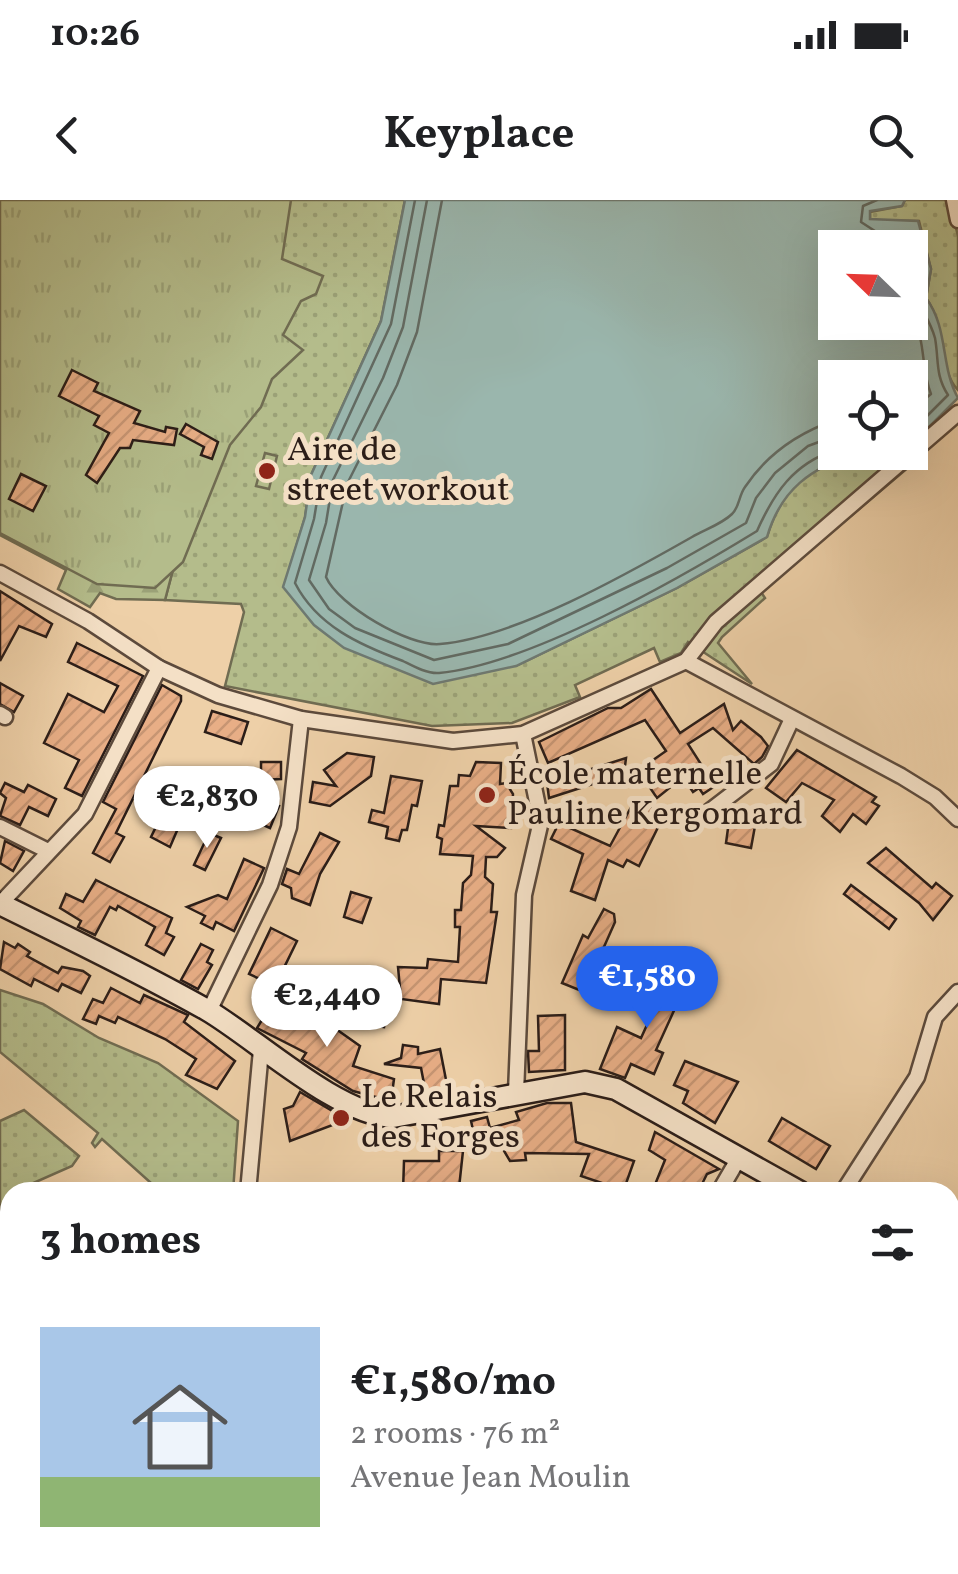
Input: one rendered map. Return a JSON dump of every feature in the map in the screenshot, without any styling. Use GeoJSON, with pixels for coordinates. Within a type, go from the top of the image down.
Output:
{"type":"FeatureCollection","features":[{"type":"Feature","properties":{"kind":"main road"},"geometry":{"type":"LineString","coordinates":[[0,904],[208,1011],[261,1050],[362,1111],[385,1117],[586,1082],[616,1089],[783,1182]]}},
{"type":"Feature","properties":{"kind":"street"},"geometry":{"type":"LineString","coordinates":[[954,200],[958,220]]}},
{"type":"Feature","properties":{"kind":"street"},"geometry":{"type":"LineString","coordinates":[[0,573],[88,622],[159,668],[218,695],[300,718],[453,741],[524,734],[686,662],[716,622],[958,412]]}},
{"type":"Feature","properties":{"kind":"street"},"geometry":{"type":"LineString","coordinates":[[686,662],[901,776],[936,797],[958,818]]}},
{"type":"Feature","properties":{"kind":"street"},"geometry":{"type":"LineString","coordinates":[[0,904],[46,850],[85,814],[159,668]]}},
{"type":"Feature","properties":{"kind":"street"},"geometry":{"type":"LineString","coordinates":[[208,1011],[270,884],[289,826],[300,718]]}},
{"type":"Feature","properties":{"kind":"street"},"geometry":{"type":"LineString","coordinates":[[702,817],[770,764],[791,721]]}},
{"type":"Feature","properties":{"kind":"street"},"geometry":{"type":"LineString","coordinates":[[516,1092],[524,895],[541,821],[524,734]]}},
{"type":"Feature","properties":{"kind":"street"},"geometry":{"type":"LineString","coordinates":[[0,827],[46,850]]}},
{"type":"Feature","properties":{"kind":"street"},"geometry":{"type":"LineString","coordinates":[[849,1182],[917,1078],[934,1017],[958,992]]}},
{"type":"Feature","properties":{"kind":"street"},"geometry":{"type":"LineString","coordinates":[[249,1182],[261,1050]]}},
{"type":"Feature","properties":{"kind":"street"},"geometry":{"type":"LineString","coordinates":[[725,1182],[740,1156]]}},
{"type":"Feature","properties":{"kind":"green space"},"geometry":{"type":"Polygon","coordinates":[[[0,200],[405,200],[381,321],[311,475],[305,517],[284,587],[516,666],[677,588],[767,537],[789,493],[818,469],[905,470],[761,592],[765,598],[722,637],[718,643],[752,684],[688,642],[681,653],[660,662],[654,648],[575,685],[580,697],[512,723],[432,726],[225,686],[244,612],[241,604],[165,600],[180,543],[0,200]]]}},
{"type":"Feature","properties":{"kind":"green space"},"geometry":{"type":"Polygon","coordinates":[[[0,200],[291,200],[282,259],[323,276],[316,294],[301,301],[283,335],[303,350],[272,379],[261,407],[230,445],[183,562],[155,588],[97,584],[0,533],[0,200]]]}},
{"type":"Feature","properties":{"kind":"green space"},"geometry":{"type":"Polygon","coordinates":[[[905,200],[949,200],[958,236],[958,390],[948,372],[938,323],[928,302],[928,230],[921,230],[919,221],[870,220],[870,212],[902,206],[905,200]]]}},
{"type":"Feature","properties":{"kind":"green space","name":"Aire de street workout"},"geometry":{"type":"Polygon","coordinates":[[[265,453],[277,456],[269,489],[256,486],[265,453]]]}},
{"type":"Feature","properties":{"kind":"green space"},"geometry":{"type":"Polygon","coordinates":[[[0,520],[180,543],[165,600],[116,599],[100,593],[90,607],[58,589],[66,570],[0,535],[0,520]]]}},
{"type":"Feature","properties":{"kind":"green space"},"geometry":{"type":"Polygon","coordinates":[[[0,990],[43,1004],[99,1038],[158,1063],[238,1121],[234,1182],[150,1182],[102,1139],[95,1147],[92,1143],[98,1133],[0,1052],[0,990]]]}},
{"type":"Feature","properties":{"kind":"green space"},"geometry":{"type":"Polygon","coordinates":[[[24,1110],[79,1156],[72,1166],[36,1182],[0,1182],[0,1121],[24,1110]]]}},
{"type":"Feature","properties":{"kind":"water"},"geometry":{"type":"Polygon","coordinates":[[[405,200],[905,200],[902,206],[870,211],[870,219],[918,221],[920,230],[818,230],[818,340],[928,340],[928,301],[938,322],[958,398],[928,428],[928,360],[818,360],[819,470],[790,493],[767,537],[677,588],[516,666],[433,684],[344,648],[314,625],[283,587],[305,517],[311,475],[381,321],[405,200]]]}},
{"type":"Feature","properties":{"kind":"building"},"geometry":{"type":"Polygon","coordinates":[[[72,370],[98,383],[94,391],[140,411],[134,423],[165,432],[166,427],[177,429],[174,445],[133,440],[130,448],[120,448],[97,483],[86,475],[109,433],[94,425],[99,416],[59,396],[72,370]]]}},
{"type":"Feature","properties":{"kind":"building"},"geometry":{"type":"Polygon","coordinates":[[[186,424],[218,442],[212,459],[201,455],[204,447],[180,434],[186,424]]]}},
{"type":"Feature","properties":{"kind":"building"},"geometry":{"type":"Polygon","coordinates":[[[21,474],[46,486],[33,511],[9,499],[21,474]]]}},
{"type":"Feature","properties":{"kind":"building"},"geometry":{"type":"Polygon","coordinates":[[[0,591],[52,624],[46,637],[19,626],[0,661],[0,591]]]}},
{"type":"Feature","properties":{"kind":"building"},"geometry":{"type":"Polygon","coordinates":[[[77,643],[143,676],[82,796],[65,788],[79,760],[44,743],[68,694],[104,712],[118,686],[68,662],[77,643]]]}},
{"type":"Feature","properties":{"kind":"building"},"geometry":{"type":"Polygon","coordinates":[[[0,683],[23,696],[14,712],[0,704],[0,683]]]}},
{"type":"Feature","properties":{"kind":"building"},"geometry":{"type":"Polygon","coordinates":[[[162,685],[181,696],[181,701],[116,833],[124,837],[110,862],[93,853],[116,809],[103,802],[162,685]]]}},
{"type":"Feature","properties":{"kind":"building"},"geometry":{"type":"Polygon","coordinates":[[[651,689],[680,733],[724,704],[733,730],[741,721],[768,746],[762,757],[754,764],[713,728],[688,744],[715,786],[703,794],[699,788],[693,792],[683,777],[657,798],[644,779],[653,760],[666,751],[645,720],[548,763],[539,742],[608,708],[621,708],[651,689]]]}},
{"type":"Feature","properties":{"kind":"building"},"geometry":{"type":"Polygon","coordinates":[[[212,711],[248,722],[241,744],[205,732],[212,711]]]}},
{"type":"Feature","properties":{"kind":"building"},"geometry":{"type":"Polygon","coordinates":[[[797,750],[876,797],[872,802],[879,806],[866,824],[853,814],[840,832],[822,816],[834,800],[802,783],[786,802],[766,788],[797,750]]]}},
{"type":"Feature","properties":{"kind":"building"},"geometry":{"type":"Polygon","coordinates":[[[347,753],[374,757],[371,776],[330,806],[310,802],[313,782],[336,786],[324,770],[347,753]]]}},
{"type":"Feature","properties":{"kind":"building"},"geometry":{"type":"Polygon","coordinates":[[[626,758],[624,774],[549,798],[547,783],[626,758]]]}},
{"type":"Feature","properties":{"kind":"building"},"geometry":{"type":"Polygon","coordinates":[[[261,762],[281,762],[281,779],[261,780],[261,762]]]}},
{"type":"Feature","properties":{"kind":"building"},"geometry":{"type":"Polygon","coordinates":[[[476,762],[501,763],[500,784],[506,783],[513,794],[511,828],[476,826],[505,848],[497,857],[486,857],[485,877],[493,884],[491,912],[497,912],[486,983],[441,979],[439,1004],[401,999],[398,967],[427,968],[428,959],[458,962],[460,927],[455,927],[455,910],[461,910],[463,883],[471,875],[473,856],[440,854],[442,839],[437,837],[439,825],[444,826],[450,786],[458,786],[459,775],[470,776],[476,762]]]}},
{"type":"Feature","properties":{"kind":"building"},"geometry":{"type":"Polygon","coordinates":[[[199,775],[279,806],[270,828],[234,812],[237,804],[194,787],[199,775]]]}},
{"type":"Feature","properties":{"kind":"building"},"geometry":{"type":"Polygon","coordinates":[[[391,776],[422,781],[417,806],[412,805],[407,830],[402,830],[399,841],[386,838],[388,827],[369,822],[372,810],[384,813],[391,776]]]}},
{"type":"Feature","properties":{"kind":"building"},"geometry":{"type":"Polygon","coordinates":[[[5,783],[24,792],[28,785],[56,799],[48,816],[29,807],[20,825],[0,816],[6,798],[0,793],[5,783]]]}},
{"type":"Feature","properties":{"kind":"building"},"geometry":{"type":"Polygon","coordinates":[[[171,796],[188,805],[170,847],[151,837],[171,796]]]}},
{"type":"Feature","properties":{"kind":"building"},"geometry":{"type":"Polygon","coordinates":[[[636,798],[664,815],[639,866],[627,860],[623,867],[608,860],[595,900],[571,891],[583,854],[551,839],[559,823],[610,846],[636,798]]]}},
{"type":"Feature","properties":{"kind":"building"},"geometry":{"type":"Polygon","coordinates":[[[729,821],[755,826],[751,848],[726,843],[729,821]]]}},
{"type":"Feature","properties":{"kind":"building"},"geometry":{"type":"Polygon","coordinates":[[[209,833],[221,838],[205,870],[194,865],[209,833]]]}},
{"type":"Feature","properties":{"kind":"building"},"geometry":{"type":"Polygon","coordinates":[[[320,833],[339,842],[320,874],[310,905],[292,898],[291,888],[282,884],[287,869],[299,874],[320,833]]]}},
{"type":"Feature","properties":{"kind":"building"},"geometry":{"type":"Polygon","coordinates":[[[5,841],[24,851],[13,871],[0,863],[5,841]]]}},
{"type":"Feature","properties":{"kind":"building"},"geometry":{"type":"Polygon","coordinates":[[[886,848],[932,888],[936,883],[952,896],[933,920],[919,903],[868,863],[886,848]]]}},
{"type":"Feature","properties":{"kind":"building"},"geometry":{"type":"Polygon","coordinates":[[[244,859],[264,868],[234,931],[216,922],[213,929],[201,923],[205,916],[187,907],[218,895],[227,899],[244,859]]]}},
{"type":"Feature","properties":{"kind":"building"},"geometry":{"type":"Polygon","coordinates":[[[96,880],[172,918],[166,933],[174,937],[164,955],[146,945],[155,927],[118,906],[116,910],[110,907],[95,935],[78,927],[81,921],[60,908],[66,894],[83,902],[96,880]]]}},
{"type":"Feature","properties":{"kind":"building"},"geometry":{"type":"Polygon","coordinates":[[[851,885],[896,919],[889,929],[844,894],[851,885]]]}},
{"type":"Feature","properties":{"kind":"building"},"geometry":{"type":"Polygon","coordinates":[[[351,892],[371,898],[362,923],[344,917],[351,892]]]}},
{"type":"Feature","properties":{"kind":"building"},"geometry":{"type":"Polygon","coordinates":[[[604,909],[614,914],[615,922],[584,992],[562,983],[583,935],[588,938],[604,909]]]}},
{"type":"Feature","properties":{"kind":"building"},"geometry":{"type":"Polygon","coordinates":[[[271,928],[297,941],[275,986],[249,974],[271,928]]]}},
{"type":"Feature","properties":{"kind":"building"},"geometry":{"type":"Polygon","coordinates":[[[4,942],[15,948],[18,944],[30,952],[27,956],[58,973],[62,967],[90,976],[81,993],[62,984],[58,991],[34,979],[31,986],[0,969],[4,942]]]}},
{"type":"Feature","properties":{"kind":"building"},"geometry":{"type":"Polygon","coordinates":[[[201,944],[213,950],[207,962],[212,965],[198,989],[181,980],[201,944]]]}},
{"type":"Feature","properties":{"kind":"building"},"geometry":{"type":"Polygon","coordinates":[[[676,961],[693,969],[656,1050],[663,1053],[654,1074],[631,1064],[625,1078],[600,1069],[617,1027],[641,1038],[676,961]]]}},
{"type":"Feature","properties":{"kind":"building"},"geometry":{"type":"Polygon","coordinates":[[[365,980],[379,983],[372,1014],[386,1014],[384,1027],[326,1019],[335,1003],[355,1014],[365,980]]]}},
{"type":"Feature","properties":{"kind":"building"},"geometry":{"type":"Polygon","coordinates":[[[111,988],[140,1003],[144,995],[188,1015],[184,1022],[235,1061],[217,1089],[186,1075],[196,1059],[165,1039],[118,1017],[115,1023],[99,1016],[96,1024],[83,1019],[93,999],[103,1003],[111,988]]]}},
{"type":"Feature","properties":{"kind":"building"},"geometry":{"type":"Polygon","coordinates":[[[295,1000],[360,1046],[353,1066],[394,1079],[391,1101],[353,1091],[302,1059],[306,1053],[257,1028],[265,1015],[278,1021],[282,1014],[287,1015],[295,1000]]]}},
{"type":"Feature","properties":{"kind":"building"},"geometry":{"type":"Polygon","coordinates":[[[565,1015],[565,1070],[529,1072],[528,1051],[539,1051],[538,1016],[565,1015]]]}},
{"type":"Feature","properties":{"kind":"building"},"geometry":{"type":"Polygon","coordinates":[[[403,1045],[418,1047],[418,1054],[440,1049],[448,1090],[426,1094],[421,1068],[384,1064],[401,1058],[403,1045]]]}},
{"type":"Feature","properties":{"kind":"building"},"geometry":{"type":"Polygon","coordinates":[[[685,1061],[738,1082],[715,1123],[683,1103],[688,1091],[674,1085],[685,1061]]]}},
{"type":"Feature","properties":{"kind":"building"},"geometry":{"type":"Polygon","coordinates":[[[300,1092],[346,1120],[290,1141],[284,1109],[293,1106],[300,1092]]]}},
{"type":"Feature","properties":{"kind":"building"},"geometry":{"type":"Polygon","coordinates":[[[547,1103],[571,1103],[576,1142],[634,1161],[627,1182],[599,1182],[581,1176],[589,1154],[525,1153],[526,1160],[510,1161],[500,1144],[476,1143],[471,1121],[487,1117],[490,1128],[519,1120],[516,1112],[547,1103]]]}},
{"type":"Feature","properties":{"kind":"building"},"geometry":{"type":"Polygon","coordinates":[[[782,1118],[830,1146],[816,1169],[769,1141],[782,1118]]]}},
{"type":"Feature","properties":{"kind":"building"},"geometry":{"type":"Polygon","coordinates":[[[655,1132],[719,1169],[707,1174],[703,1182],[656,1182],[665,1160],[649,1150],[655,1132]]]}},
{"type":"Feature","properties":{"kind":"building"},"geometry":{"type":"Polygon","coordinates":[[[439,1151],[463,1151],[460,1182],[403,1182],[404,1161],[439,1161],[439,1151]]]}},
{"type":"Feature","properties":{"kind":"place","name":"Aire de street workout"},"geometry":{"type":"Point","coordinates":[267,471]}},
{"type":"Feature","properties":{"kind":"place","name":"École maternelle Pauline Kergomard"},"geometry":{"type":"Point","coordinates":[487,795]}},
{"type":"Feature","properties":{"kind":"place","name":"Le Relais des Forges"},"geometry":{"type":"Point","coordinates":[341,1118]}}]}
